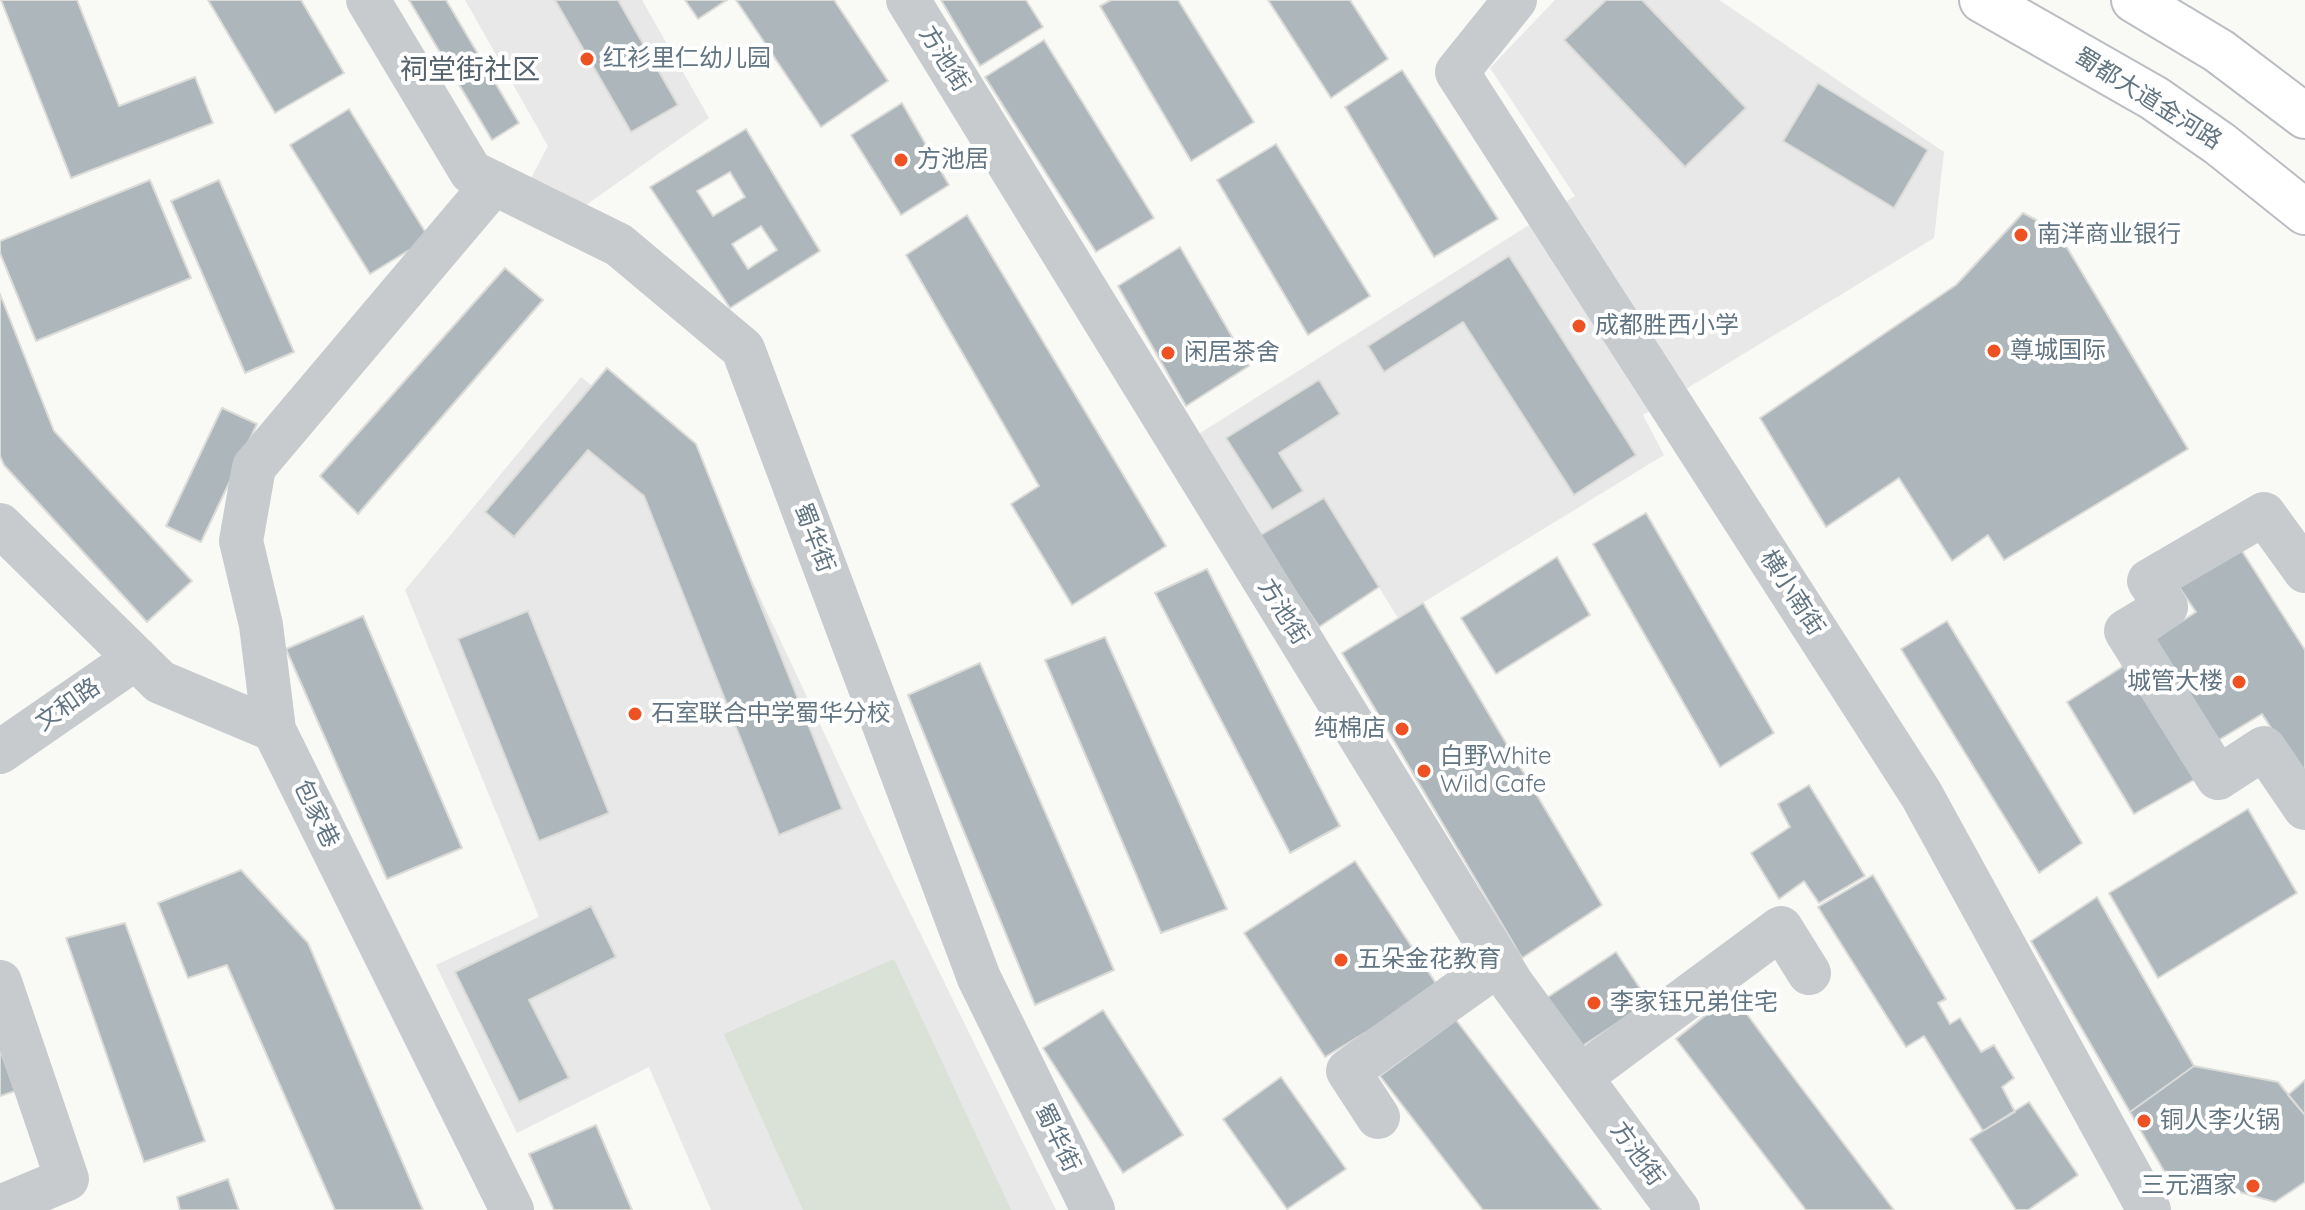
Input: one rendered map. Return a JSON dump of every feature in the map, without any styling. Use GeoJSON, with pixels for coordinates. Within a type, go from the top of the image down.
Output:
{"type":"FeatureCollection","features":[{"type":"Feature","properties":{"kind":"main road","name":"蜀都大道金河路"},"geometry":{"type":"LineString","coordinates":[[1982,0],[2154,98],[2220,144],[2305,212]]}},
{"type":"Feature","properties":{"kind":"main road"},"geometry":{"type":"LineString","coordinates":[[2134,0],[2219,51],[2305,116]]}},
{"type":"Feature","properties":{"kind":"street","name":"蜀华街"},"geometry":{"type":"LineString","coordinates":[[368,0],[471,172],[619,245],[743,349],[979,978],[1093,1210]]}},
{"type":"Feature","properties":{"kind":"street","name":"方池街"},"geometry":{"type":"LineString","coordinates":[[908,0],[1500,963],[1678,1210]]}},
{"type":"Feature","properties":{"kind":"street","name":"横小南街"},"geometry":{"type":"LineString","coordinates":[[1515,0],[1457,72],[1921,794],[2149,1210]]}},
{"type":"Feature","properties":{"kind":"street","name":"包家巷"},"geometry":{"type":"LineString","coordinates":[[494,183],[254,467],[241,541],[261,625],[274,730],[512,1210]]}},
{"type":"Feature","properties":{"kind":"street"},"geometry":{"type":"LineString","coordinates":[[2305,571],[2264,514],[2149,581],[2166,607],[2126,631],[2218,778],[2264,748],[2305,808]]}},
{"type":"Feature","properties":{"kind":"street"},"geometry":{"type":"LineString","coordinates":[[0,525],[160,682],[274,730]]}},
{"type":"Feature","properties":{"kind":"street","name":"文和路"},"geometry":{"type":"LineString","coordinates":[[0,752],[136,658]]}},
{"type":"Feature","properties":{"kind":"street"},"geometry":{"type":"LineString","coordinates":[[1580,1077],[1781,928],[1809,973]]}},
{"type":"Feature","properties":{"kind":"street"},"geometry":{"type":"LineString","coordinates":[[1378,1117],[1348,1071],[1500,963]]}},
{"type":"Feature","properties":{"kind":"street"},"geometry":{"type":"LineString","coordinates":[[0,982],[67,1179],[0,1207]]}},
{"type":"Feature","properties":{"kind":"shaded area","name":"红衫里仁幼儿园"},"geometry":{"type":"Polygon","coordinates":[[[465,0],[642,0],[709,118],[579,210],[531,178],[548,146],[465,0]]]}},
{"type":"Feature","properties":{"kind":"shaded area","name":"成都胜西小学"},"geometry":{"type":"Polygon","coordinates":[[[1555,0],[1719,0],[1944,152],[1934,238],[1643,415],[1664,455],[1398,618],[1324,498],[1259,536],[1197,435],[1575,196],[1490,68],[1555,0]]]}},
{"type":"Feature","properties":{"kind":"shaded area","name":"石室联合中学蜀华分校"},"geometry":{"type":"Polygon","coordinates":[[[581,377],[701,472],[873,837],[1056,1210],[711,1210],[649,1067],[517,1133],[436,965],[539,917],[405,590],[581,377]]]}},
{"type":"Feature","properties":{"kind":"shaded area"},"geometry":{"type":"Polygon","coordinates":[[[894,959],[1011,1210],[803,1210],[724,1034],[894,959]]]}},
{"type":"Feature","properties":{"kind":"building"},"geometry":{"type":"Polygon","coordinates":[[[1,0],[77,0],[119,106],[195,77],[213,123],[71,178],[1,0]]]}},
{"type":"Feature","properties":{"kind":"building"},"geometry":{"type":"Polygon","coordinates":[[[208,0],[301,0],[344,73],[275,113],[208,0]]]}},
{"type":"Feature","properties":{"kind":"building"},"geometry":{"type":"Polygon","coordinates":[[[409,0],[446,0],[519,123],[492,140],[409,0]]]}},
{"type":"Feature","properties":{"kind":"building"},"geometry":{"type":"Polygon","coordinates":[[[555,0],[618,0],[678,105],[631,132],[555,0]]]}},
{"type":"Feature","properties":{"kind":"building"},"geometry":{"type":"Polygon","coordinates":[[[685,0],[727,0],[698,19],[685,0]]]}},
{"type":"Feature","properties":{"kind":"building"},"geometry":{"type":"Polygon","coordinates":[[[736,0],[834,0],[888,81],[821,127],[736,0]]]}},
{"type":"Feature","properties":{"kind":"building"},"geometry":{"type":"Polygon","coordinates":[[[941,0],[1026,0],[1043,27],[980,66],[941,0]]]}},
{"type":"Feature","properties":{"kind":"building"},"geometry":{"type":"Polygon","coordinates":[[[1111,0],[1178,0],[1254,122],[1191,161],[1100,6],[1111,0]]]}},
{"type":"Feature","properties":{"kind":"building"},"geometry":{"type":"Polygon","coordinates":[[[1268,0],[1350,0],[1388,59],[1331,98],[1268,0]]]}},
{"type":"Feature","properties":{"kind":"building"},"geometry":{"type":"Polygon","coordinates":[[[1606,0],[1642,0],[1746,108],[1685,167],[1564,40],[1606,0]]]}},
{"type":"Feature","properties":{"kind":"building"},"geometry":{"type":"Polygon","coordinates":[[[1044,40],[1154,218],[1096,252],[985,77],[1044,40]]]}},
{"type":"Feature","properties":{"kind":"building"},"geometry":{"type":"Polygon","coordinates":[[[1402,70],[1498,219],[1434,257],[1345,107],[1402,70]]]}},
{"type":"Feature","properties":{"kind":"building"},"geometry":{"type":"Polygon","coordinates":[[[1818,83],[1928,150],[1894,208],[1783,141],[1818,83]]]}},
{"type":"Feature","properties":{"kind":"building","name":"方池居"},"geometry":{"type":"Polygon","coordinates":[[[902,103],[949,185],[901,215],[851,135],[902,103]]]}},
{"type":"Feature","properties":{"kind":"building"},"geometry":{"type":"Polygon","coordinates":[[[349,109],[429,238],[370,274],[290,145],[349,109]]]}},
{"type":"Feature","properties":{"kind":"building"},"geometry":{"type":"Polygon","coordinates":[[[746,129],[820,251],[730,308],[650,187],[746,129]],[[730,172],[697,191],[713,216],[745,197],[730,172]],[[761,226],[732,244],[748,269],[777,250],[761,226]]]}},
{"type":"Feature","properties":{"kind":"building"},"geometry":{"type":"Polygon","coordinates":[[[1276,144],[1370,296],[1308,335],[1217,180],[1276,144]]]}},
{"type":"Feature","properties":{"kind":"building"},"geometry":{"type":"Polygon","coordinates":[[[150,180],[191,278],[36,341],[0,253],[0,241],[150,180]]]}},
{"type":"Feature","properties":{"kind":"building"},"geometry":{"type":"Polygon","coordinates":[[[219,180],[294,352],[245,373],[171,201],[219,180]]]}},
{"type":"Feature","properties":{"kind":"building","name":"尊城国际"},"geometry":{"type":"Polygon","coordinates":[[[2023,213],[2057,231],[2188,449],[2004,560],[1988,535],[1952,561],[1899,478],[1826,527],[1760,418],[1956,285],[2023,213]]]}},
{"type":"Feature","properties":{"kind":"building"},"geometry":{"type":"Polygon","coordinates":[[[967,215],[1166,546],[1072,605],[1011,504],[1039,486],[906,255],[967,215]]]}},
{"type":"Feature","properties":{"kind":"building"},"geometry":{"type":"Polygon","coordinates":[[[1180,247],[1249,366],[1186,406],[1118,286],[1180,247]]]}},
{"type":"Feature","properties":{"kind":"building"},"geometry":{"type":"Polygon","coordinates":[[[1509,256],[1636,455],[1574,495],[1463,322],[1384,372],[1368,346],[1509,256]]]}},
{"type":"Feature","properties":{"kind":"building"},"geometry":{"type":"Polygon","coordinates":[[[505,268],[543,300],[358,514],[320,476],[505,268]]]}},
{"type":"Feature","properties":{"kind":"building"},"geometry":{"type":"Polygon","coordinates":[[[0,294],[54,431],[192,581],[147,622],[4,465],[0,456],[0,294]]]}},
{"type":"Feature","properties":{"kind":"building"},"geometry":{"type":"Polygon","coordinates":[[[607,368],[696,444],[842,809],[779,835],[644,496],[588,450],[514,537],[485,512],[607,368]]]}},
{"type":"Feature","properties":{"kind":"building"},"geometry":{"type":"Polygon","coordinates":[[[1319,380],[1340,414],[1279,453],[1303,491],[1272,510],[1226,438],[1319,380]]]}},
{"type":"Feature","properties":{"kind":"building"},"geometry":{"type":"Polygon","coordinates":[[[222,408],[257,424],[201,542],[166,526],[222,408]]]}},
{"type":"Feature","properties":{"kind":"building"},"geometry":{"type":"Polygon","coordinates":[[[1324,498],[1379,587],[1319,627],[1259,536],[1324,498]]]}},
{"type":"Feature","properties":{"kind":"building"},"geometry":{"type":"Polygon","coordinates":[[[1646,513],[1774,733],[1720,767],[1593,544],[1646,513]]]}},
{"type":"Feature","properties":{"kind":"building","name":"城管大楼"},"geometry":{"type":"Polygon","coordinates":[[[2237,543],[2305,650],[2305,780],[2262,714],[2212,744],[2149,643],[2196,612],[2177,584],[2237,543]]]}},
{"type":"Feature","properties":{"kind":"building"},"geometry":{"type":"Polygon","coordinates":[[[1557,557],[1590,615],[1496,674],[1461,618],[1557,557]]]}},
{"type":"Feature","properties":{"kind":"building"},"geometry":{"type":"Polygon","coordinates":[[[1207,569],[1340,826],[1290,853],[1155,593],[1207,569]]]}},
{"type":"Feature","properties":{"kind":"building"},"geometry":{"type":"Polygon","coordinates":[[[1423,603],[1602,905],[1522,958],[1342,653],[1423,603]]]}},
{"type":"Feature","properties":{"kind":"building"},"geometry":{"type":"Polygon","coordinates":[[[528,611],[609,813],[539,841],[458,639],[528,611]]]}},
{"type":"Feature","properties":{"kind":"building"},"geometry":{"type":"Polygon","coordinates":[[[363,616],[462,848],[387,879],[286,649],[363,616]]]}},
{"type":"Feature","properties":{"kind":"building"},"geometry":{"type":"Polygon","coordinates":[[[1947,621],[2082,843],[2039,873],[1901,649],[1947,621]]]}},
{"type":"Feature","properties":{"kind":"building"},"geometry":{"type":"Polygon","coordinates":[[[1105,637],[1227,909],[1161,933],[1045,660],[1105,637]]]}},
{"type":"Feature","properties":{"kind":"building"},"geometry":{"type":"Polygon","coordinates":[[[2130,662],[2199,777],[2134,814],[2067,702],[2130,662]]]}},
{"type":"Feature","properties":{"kind":"building"},"geometry":{"type":"Polygon","coordinates":[[[980,663],[1114,970],[1035,1005],[908,695],[980,663]]]}},
{"type":"Feature","properties":{"kind":"building"},"geometry":{"type":"Polygon","coordinates":[[[1809,785],[1865,876],[1819,903],[1804,881],[1779,899],[1751,853],[1790,827],[1778,804],[1809,785]]]}},
{"type":"Feature","properties":{"kind":"building"},"geometry":{"type":"Polygon","coordinates":[[[2248,809],[2297,893],[2158,978],[2109,893],[2248,809]]]}},
{"type":"Feature","properties":{"kind":"building","name":"五朵金花教育"},"geometry":{"type":"Polygon","coordinates":[[[1355,861],[1439,988],[1325,1057],[1244,933],[1355,861]]]}},
{"type":"Feature","properties":{"kind":"building"},"geometry":{"type":"Polygon","coordinates":[[[241,870],[308,943],[423,1210],[335,1210],[227,965],[188,978],[158,903],[241,870]]]}},
{"type":"Feature","properties":{"kind":"building"},"geometry":{"type":"Polygon","coordinates":[[[1873,875],[1946,999],[1938,1003],[1950,1024],[1960,1018],[1981,1052],[1994,1045],[2014,1078],[2002,1087],[2015,1112],[1983,1131],[1924,1036],[1906,1047],[1818,907],[1873,875]]]}},
{"type":"Feature","properties":{"kind":"building"},"geometry":{"type":"Polygon","coordinates":[[[2097,897],[2194,1066],[2130,1112],[2031,941],[2097,897]]]}},
{"type":"Feature","properties":{"kind":"building"},"geometry":{"type":"Polygon","coordinates":[[[591,906],[616,957],[529,1000],[569,1078],[519,1102],[455,972],[591,906]]]}},
{"type":"Feature","properties":{"kind":"building"},"geometry":{"type":"Polygon","coordinates":[[[125,923],[205,1141],[144,1162],[66,938],[125,923]]]}},
{"type":"Feature","properties":{"kind":"building","name":"李家钰兄弟住宅"},"geometry":{"type":"Polygon","coordinates":[[[1616,952],[1649,1002],[1572,1053],[1539,1003],[1616,952]]]}},
{"type":"Feature","properties":{"kind":"building"},"geometry":{"type":"Polygon","coordinates":[[[1732,994],[1894,1210],[1806,1210],[1676,1039],[1732,994]]]}},
{"type":"Feature","properties":{"kind":"building"},"geometry":{"type":"Polygon","coordinates":[[[1103,1010],[1183,1135],[1123,1173],[1043,1048],[1103,1010]]]}},
{"type":"Feature","properties":{"kind":"building"},"geometry":{"type":"Polygon","coordinates":[[[1456,1020],[1601,1210],[1483,1210],[1380,1076],[1456,1020]]]}},
{"type":"Feature","properties":{"kind":"building"},"geometry":{"type":"Polygon","coordinates":[[[0,1049],[15,1091],[0,1096],[0,1049]]]}},
{"type":"Feature","properties":{"kind":"building"},"geometry":{"type":"Polygon","coordinates":[[[2194,1066],[2278,1082],[2305,1115],[2305,1182],[2275,1202],[2164,1171],[2130,1112],[2194,1066]]]}},
{"type":"Feature","properties":{"kind":"building"},"geometry":{"type":"Polygon","coordinates":[[[1281,1077],[1346,1169],[1287,1209],[1223,1119],[1281,1077]]]}},
{"type":"Feature","properties":{"kind":"building"},"geometry":{"type":"Polygon","coordinates":[[[2305,1080],[2305,1115],[2288,1095],[2305,1080]]]}},
{"type":"Feature","properties":{"kind":"building"},"geometry":{"type":"Polygon","coordinates":[[[2029,1102],[2078,1175],[2028,1210],[2016,1210],[1970,1139],[2029,1102]]]}},
{"type":"Feature","properties":{"kind":"building"},"geometry":{"type":"Polygon","coordinates":[[[596,1125],[632,1210],[554,1210],[529,1154],[596,1125]]]}},
{"type":"Feature","properties":{"kind":"building"},"geometry":{"type":"Polygon","coordinates":[[[228,1179],[239,1210],[180,1210],[177,1197],[228,1179]]]}},
{"type":"Feature","properties":{"kind":"place","name":"红衫里仁幼儿园"},"geometry":{"type":"Point","coordinates":[587,59]}},
{"type":"Feature","properties":{"kind":"place","name":"方池居"},"geometry":{"type":"Point","coordinates":[901,160]}},
{"type":"Feature","properties":{"kind":"place","name":"南洋商业银行"},"geometry":{"type":"Point","coordinates":[2021,235]}},
{"type":"Feature","properties":{"kind":"place","name":"成都胜西小学"},"geometry":{"type":"Point","coordinates":[1579,326]}},
{"type":"Feature","properties":{"kind":"place","name":"尊城国际"},"geometry":{"type":"Point","coordinates":[1994,351]}},
{"type":"Feature","properties":{"kind":"place","name":"闲居茶舍"},"geometry":{"type":"Point","coordinates":[1168,353]}},
{"type":"Feature","properties":{"kind":"place","name":"城管大楼"},"geometry":{"type":"Point","coordinates":[2239,682]}},
{"type":"Feature","properties":{"kind":"place","name":"石室联合中学蜀华分校"},"geometry":{"type":"Point","coordinates":[635,714]}},
{"type":"Feature","properties":{"kind":"place","name":"纯棉店"},"geometry":{"type":"Point","coordinates":[1402,729]}},
{"type":"Feature","properties":{"kind":"place","name":"白野White Wild Cafe"},"geometry":{"type":"Point","coordinates":[1424,771]}},
{"type":"Feature","properties":{"kind":"place","name":"五朵金花教育"},"geometry":{"type":"Point","coordinates":[1341,960]}},
{"type":"Feature","properties":{"kind":"place","name":"李家钰兄弟住宅"},"geometry":{"type":"Point","coordinates":[1594,1003]}},
{"type":"Feature","properties":{"kind":"place","name":"铜人李火锅"},"geometry":{"type":"Point","coordinates":[2144,1121]}},
{"type":"Feature","properties":{"kind":"place","name":"三元酒家"},"geometry":{"type":"Point","coordinates":[2253,1186]}},
{"type":"Feature","properties":{"kind":"district","name":"祠堂街社区"},"geometry":{"type":"Point","coordinates":[470,71]}}]}
